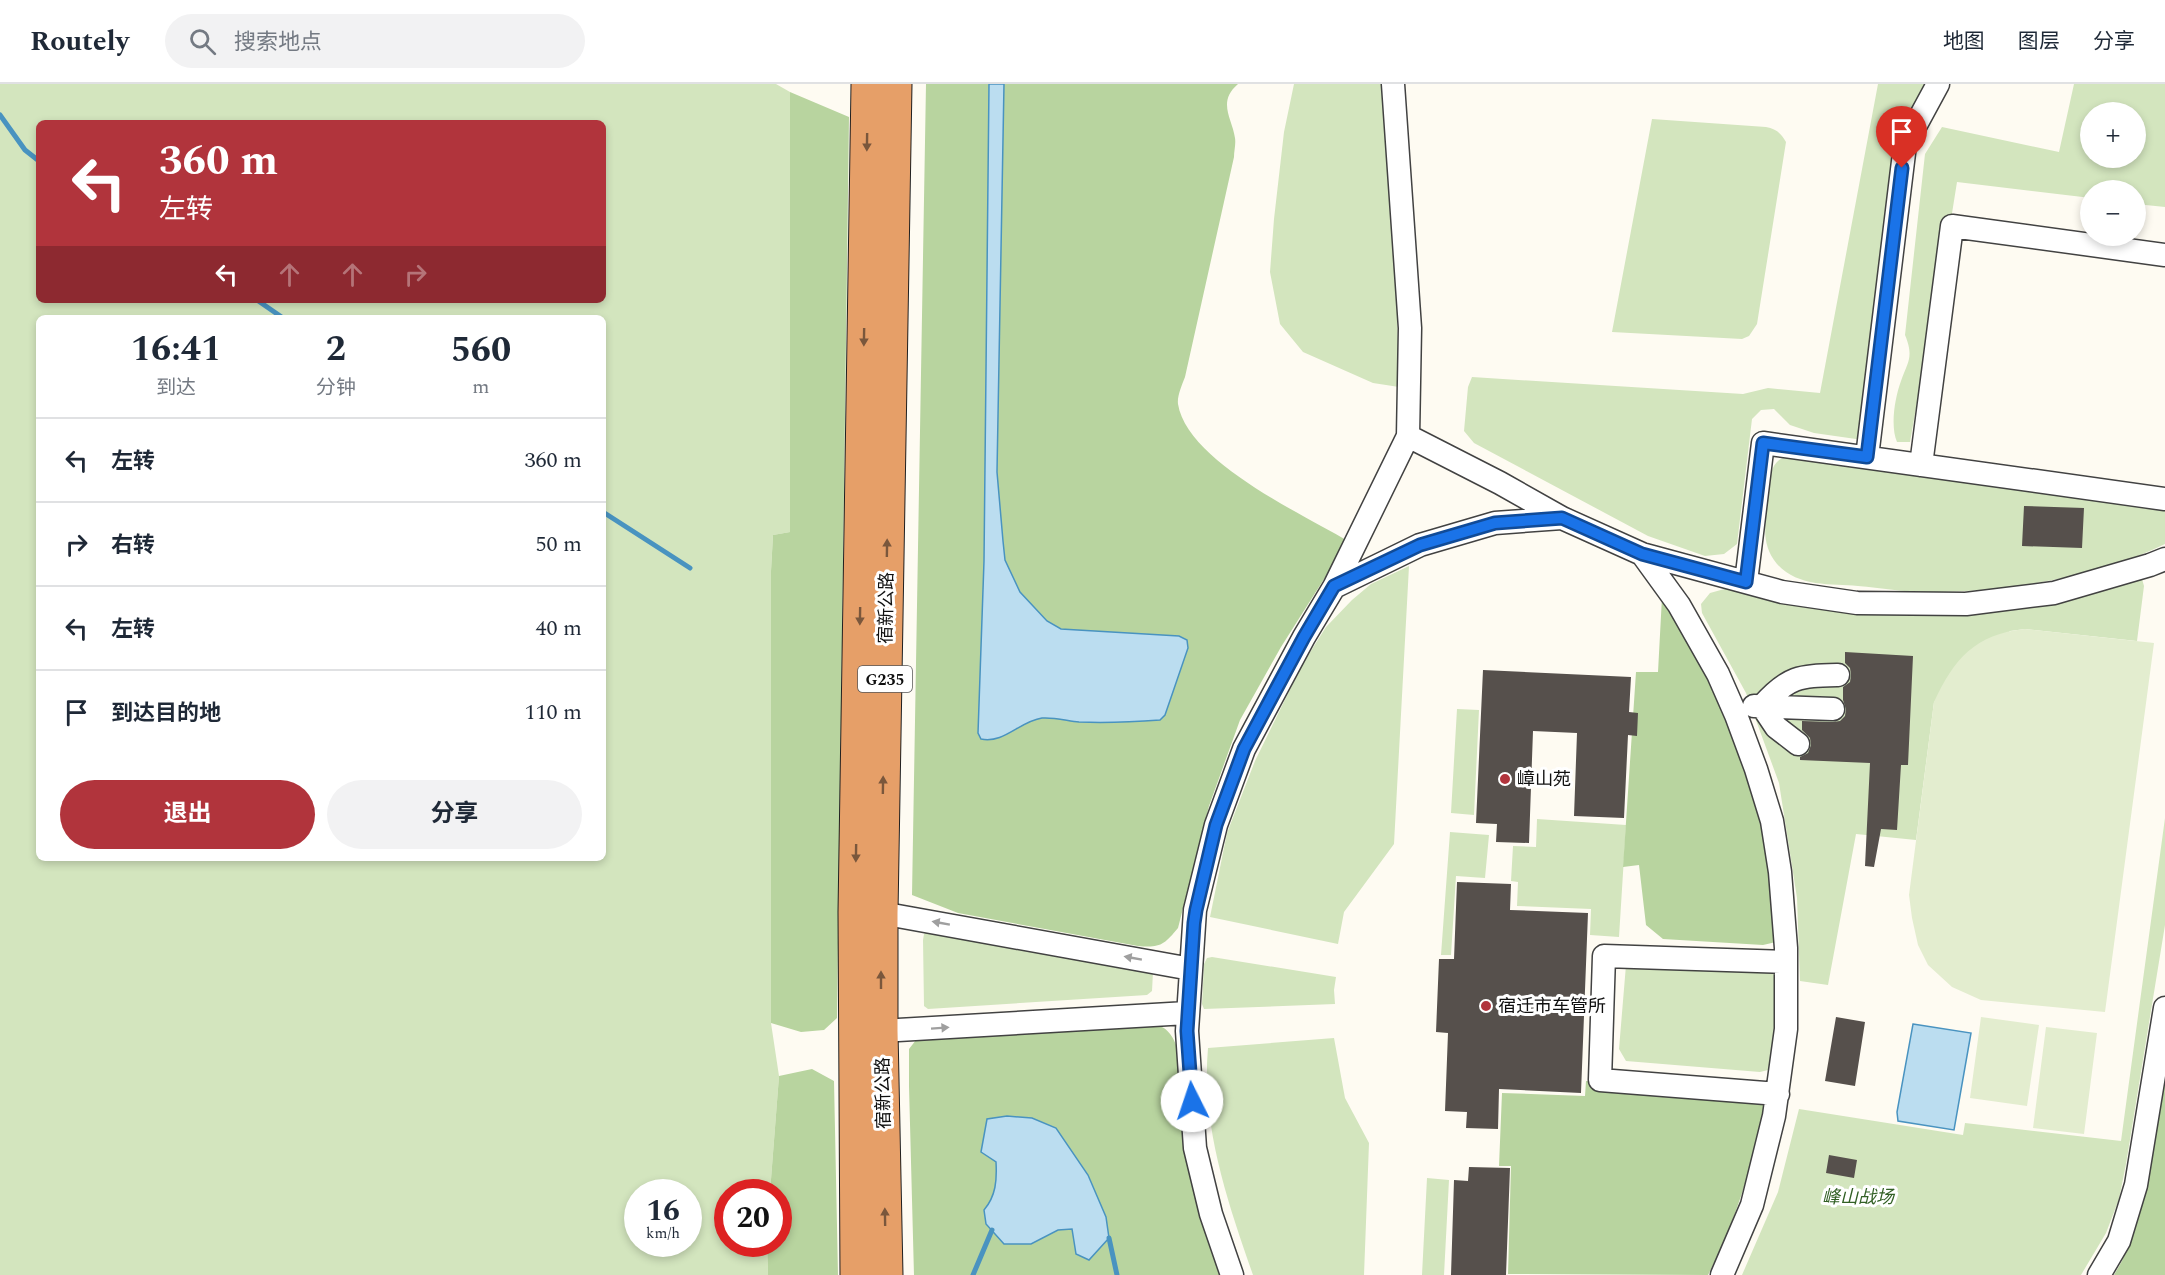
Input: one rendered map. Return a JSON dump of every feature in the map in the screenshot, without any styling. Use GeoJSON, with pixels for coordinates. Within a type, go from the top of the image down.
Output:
{"type":"FeatureCollection","features":[{"type":"Feature","properties":{"kind":"highway","name":"宿新公路"},"geometry":{"type":"LineString","coordinates":[[857,1275],[855,912],[868,84]]}},
{"type":"Feature","properties":{"kind":"highway","name":"宿新公路"},"geometry":{"type":"LineString","coordinates":[[886,1275],[881,913],[894,84]]}},
{"type":"Feature","properties":{"kind":"lane"},"geometry":{"type":"LineString","coordinates":[[1232,1275],[1211,1214],[1195,1148],[1187,1013],[1196,910],[1216,825],[1244,749],[1334,586],[1408,436],[1410,328],[1393,84]]}},
{"type":"Feature","properties":{"kind":"lane"},"geometry":{"type":"LineString","coordinates":[[1867,457],[1905,145],[1938,84]]}},
{"type":"Feature","properties":{"kind":"lane"},"geometry":{"type":"LineString","coordinates":[[1921,465],[1952,226],[2165,255]]}},
{"type":"Feature","properties":{"kind":"lane"},"geometry":{"type":"LineString","coordinates":[[1408,436],[1562,518],[1642,554],[1782,592],[1857,603],[1966,604],[2054,593],[2165,559]]}},
{"type":"Feature","properties":{"kind":"lane"},"geometry":{"type":"LineString","coordinates":[[1746,582],[1763,443],[2165,499]]}},
{"type":"Feature","properties":{"kind":"lane"},"geometry":{"type":"LineString","coordinates":[[1334,586],[1420,545],[1495,523],[1562,518]]}},
{"type":"Feature","properties":{"kind":"lane"},"geometry":{"type":"LineString","coordinates":[[1642,554],[1679,605],[1718,674],[1756,769],[1772,821],[1780,872],[1786,962],[1786,1029],[1778,1094],[1752,1205],[1722,1275]]}},
{"type":"Feature","properties":{"kind":"lane"},"geometry":{"type":"LineString","coordinates":[[1762,706],[1780,687],[1791,681],[1807,676],[1838,675]]}},
{"type":"Feature","properties":{"kind":"lane"},"geometry":{"type":"LineString","coordinates":[[1731,705],[1833,709]]}},
{"type":"Feature","properties":{"kind":"lane"},"geometry":{"type":"LineString","coordinates":[[1762,706],[1776,727],[1798,744]]}},
{"type":"Feature","properties":{"kind":"lane"},"geometry":{"type":"LineString","coordinates":[[881,913],[1191,969]]}},
{"type":"Feature","properties":{"kind":"lane"},"geometry":{"type":"LineString","coordinates":[[1778,1094],[1600,1080],[1604,956],[1786,962]]}},
{"type":"Feature","properties":{"kind":"lane"},"geometry":{"type":"LineString","coordinates":[[2099,1275],[2119,1241],[2136,1185],[2165,1008]]}},
{"type":"Feature","properties":{"kind":"lane"},"geometry":{"type":"LineString","coordinates":[[881,1031],[1187,1013]]}},
{"type":"Feature","properties":{"kind":"green space"},"geometry":{"type":"Polygon","coordinates":[[[0,84],[776,84],[790,92],[790,532],[773,535],[771,571],[771,1023],[779,1076],[771,1179],[714,1179],[714,1257],[767,1257],[768,1275],[0,1275],[0,84]]]}},
{"type":"Feature","properties":{"kind":"green space"},"geometry":{"type":"Polygon","coordinates":[[[926,84],[1238,84],[1228,97],[1227,104],[1235,138],[1234,157],[1178,404],[1186,425],[1202,446],[1224,465],[1276,501],[1348,541],[1281,647],[1240,720],[1209,806],[1178,928],[1165,942],[1157,946],[1138,946],[958,913],[912,895],[926,84]]]}},
{"type":"Feature","properties":{"kind":"green space"},"geometry":{"type":"Polygon","coordinates":[[[1294,84],[1384,84],[1395,238],[1399,387],[1373,383],[1303,352],[1280,324],[1270,272],[1284,132],[1294,84]]]}},
{"type":"Feature","properties":{"kind":"green space"},"geometry":{"type":"Polygon","coordinates":[[[1878,84],[1932,84],[1899,142],[1863,440],[1814,433],[1790,425],[1774,409],[1761,410],[1752,419],[1737,544],[1724,554],[1705,556],[1648,536],[1474,443],[1464,431],[1468,387],[1472,377],[1743,394],[1768,388],[1820,393],[1878,84]]]}},
{"type":"Feature","properties":{"kind":"green space"},"geometry":{"type":"Polygon","coordinates":[[[2074,84],[2165,84],[2165,207],[2146,205],[2146,180],[2080,180],[2080,197],[1957,182],[1926,376],[1920,385],[1910,442],[1897,442],[1894,412],[1910,354],[1905,335],[1925,154],[1942,127],[2059,152],[2074,84]]]}},
{"type":"Feature","properties":{"kind":"green space"},"geometry":{"type":"Polygon","coordinates":[[[790,92],[849,117],[837,1018],[824,1030],[801,1032],[771,1023],[771,571],[773,535],[790,532],[790,92]]]}},
{"type":"Feature","properties":{"kind":"green space"},"geometry":{"type":"Polygon","coordinates":[[[1652,119],[1766,127],[1778,132],[1786,142],[1757,324],[1749,336],[1742,339],[1612,332],[1652,119]]]}},
{"type":"Feature","properties":{"kind":"green space"},"geometry":{"type":"Polygon","coordinates":[[[1791,455],[2165,504],[2165,544],[2096,570],[2048,581],[1999,588],[1918,592],[1804,581],[1794,577],[1777,564],[1769,551],[1766,538],[1765,524],[1770,477],[1774,465],[1784,457],[1791,455]]]}},
{"type":"Feature","properties":{"kind":"green space"},"geometry":{"type":"Polygon","coordinates":[[[1409,566],[1394,844],[1344,912],[1338,944],[1210,917],[1227,833],[1255,761],[1302,665],[1326,627],[1352,600],[1371,584],[1409,566]]]}},
{"type":"Feature","properties":{"kind":"green space"},"geometry":{"type":"Polygon","coordinates":[[[2136,576],[2142,579],[2144,586],[2137,641],[2025,629],[2010,631],[1934,702],[1916,840],[1856,834],[1828,985],[1800,981],[1797,898],[1779,783],[1746,693],[1702,613],[1701,604],[1710,593],[1728,588],[1866,610],[2136,576]]]}},
{"type":"Feature","properties":{"kind":"green space"},"geometry":{"type":"Polygon","coordinates":[[[1662,597],[1719,695],[1760,806],[1767,836],[1776,942],[1763,945],[1663,939],[1646,925],[1639,865],[1623,867],[1636,672],[1658,672],[1662,597]]]}},
{"type":"Feature","properties":{"kind":"green space"},"geometry":{"type":"Polygon","coordinates":[[[2025,629],[2154,643],[2105,1012],[1981,1000],[1952,987],[1928,965],[1918,945],[1912,918],[1909,895],[1934,702],[1958,661],[1968,651],[1993,636],[2025,629]]]}},
{"type":"Feature","properties":{"kind":"green space"},"geometry":{"type":"Polygon","coordinates":[[[1457,709],[1479,710],[1474,815],[1451,813],[1457,709]]]}},
{"type":"Feature","properties":{"kind":"green space","name":"峰山战场"},"geometry":{"type":"Polygon","coordinates":[[[2165,818],[2165,925],[2126,1164],[2119,1199],[2106,1233],[2081,1275],[1742,1275],[1778,1192],[1799,1109],[1963,1135],[1965,1123],[2121,1141],[2165,818]]]}},
{"type":"Feature","properties":{"kind":"green space"},"geometry":{"type":"Polygon","coordinates":[[[1537,819],[1626,825],[1619,937],[1590,935],[1591,909],[1517,906],[1518,882],[1511,881],[1513,846],[1536,847],[1537,819]]]}},
{"type":"Feature","properties":{"kind":"green space"},"geometry":{"type":"Polygon","coordinates":[[[1450,832],[1489,835],[1485,878],[1456,876],[1451,955],[1441,955],[1450,832]]]}},
{"type":"Feature","properties":{"kind":"green space"},"geometry":{"type":"Polygon","coordinates":[[[929,930],[1153,972],[1152,991],[1147,995],[928,1009],[924,1006],[923,940],[924,934],[929,930]]]}},
{"type":"Feature","properties":{"kind":"green space"},"geometry":{"type":"Polygon","coordinates":[[[1207,958],[1336,977],[1335,1004],[1204,1009],[1202,1004],[1204,964],[1207,958]]]}},
{"type":"Feature","properties":{"kind":"green space"},"geometry":{"type":"Polygon","coordinates":[[[1626,965],[1775,967],[1779,975],[1773,1061],[1768,1070],[1760,1072],[1626,1061],[1619,1049],[1626,965]]]}},
{"type":"Feature","properties":{"kind":"green space"},"geometry":{"type":"Polygon","coordinates":[[[1981,1017],[2039,1025],[2027,1106],[1970,1098],[1981,1017]]]}},
{"type":"Feature","properties":{"kind":"green space"},"geometry":{"type":"Polygon","coordinates":[[[1153,1024],[1169,1032],[1178,1049],[1224,1275],[914,1275],[909,1049],[916,1040],[1153,1024]]]}},
{"type":"Feature","properties":{"kind":"green space"},"geometry":{"type":"Polygon","coordinates":[[[2046,1027],[2097,1033],[2084,1134],[2033,1128],[2046,1027]]]}},
{"type":"Feature","properties":{"kind":"green space"},"geometry":{"type":"Polygon","coordinates":[[[1334,1038],[1345,1098],[1369,1143],[1364,1275],[1253,1275],[1218,1164],[1209,1106],[1208,1048],[1334,1038]]]}},
{"type":"Feature","properties":{"kind":"green space"},"geometry":{"type":"Polygon","coordinates":[[[812,1069],[834,1081],[838,1275],[768,1275],[767,1257],[792,1257],[792,1179],[771,1179],[779,1076],[812,1069]]]}},
{"type":"Feature","properties":{"kind":"green space"},"geometry":{"type":"Polygon","coordinates":[[[2165,1076],[2165,1275],[2114,1275],[2132,1234],[2165,1076]]]}},
{"type":"Feature","properties":{"kind":"green space"},"geometry":{"type":"Polygon","coordinates":[[[1586,1081],[1765,1098],[1760,1129],[1741,1197],[1708,1275],[1508,1274],[1511,1166],[1499,1166],[1502,1093],[1585,1096],[1586,1081]]]}},
{"type":"Feature","properties":{"kind":"green space"},"geometry":{"type":"Polygon","coordinates":[[[1427,1178],[1449,1180],[1444,1275],[1422,1275],[1427,1178]]]}},
{"type":"Feature","properties":{"kind":"water"},"geometry":{"type":"Polygon","coordinates":[[[989,84],[1004,84],[997,472],[1005,560],[1020,592],[1047,621],[1061,629],[1179,636],[1187,640],[1188,648],[1165,715],[1160,720],[1079,722],[1042,718],[989,740],[981,739],[978,733],[984,561],[989,84]]]}},
{"type":"Feature","properties":{"kind":"water"},"geometry":{"type":"Polygon","coordinates":[[[1913,1024],[1971,1033],[1954,1130],[1898,1121],[1897,1112],[1913,1024]]]}},
{"type":"Feature","properties":{"kind":"water"},"geometry":{"type":"Polygon","coordinates":[[[1007,1116],[1032,1118],[1056,1128],[1088,1175],[1106,1217],[1109,1238],[1089,1260],[1076,1254],[1072,1229],[1058,1230],[1031,1244],[1004,1244],[986,1224],[984,1210],[995,1188],[996,1175],[996,1162],[981,1152],[987,1119],[1007,1116]]]}},
{"type":"Feature","properties":{"kind":"building"},"geometry":{"type":"Polygon","coordinates":[[[2024,506],[2084,508],[2082,548],[2022,546],[2024,506]]]}},
{"type":"Feature","properties":{"kind":"building"},"geometry":{"type":"Polygon","coordinates":[[[1845,652],[1913,656],[1908,765],[1901,765],[1897,830],[1881,829],[1874,867],[1865,866],[1870,763],[1800,760],[1800,757],[1808,753],[1811,745],[1810,738],[1802,730],[1802,721],[1833,722],[1840,721],[1845,716],[1843,687],[1850,682],[1851,675],[1850,668],[1845,663],[1845,652]]]}},
{"type":"Feature","properties":{"kind":"building","name":"嶂山苑"},"geometry":{"type":"Polygon","coordinates":[[[1483,670],[1631,677],[1629,712],[1638,713],[1637,736],[1628,735],[1624,818],[1574,816],[1577,733],[1533,731],[1529,843],[1496,842],[1497,824],[1476,823],[1483,670]]]}},
{"type":"Feature","properties":{"kind":"building"},"geometry":{"type":"Polygon","coordinates":[[[1457,882],[1511,884],[1510,910],[1588,913],[1581,1093],[1499,1089],[1498,1129],[1466,1128],[1467,1112],[1445,1111],[1448,1033],[1436,1032],[1439,959],[1454,959],[1457,882]]]}},
{"type":"Feature","properties":{"kind":"building"},"geometry":{"type":"Polygon","coordinates":[[[1836,1017],[1865,1022],[1855,1086],[1825,1081],[1836,1017]]]}},
{"type":"Feature","properties":{"kind":"building"},"geometry":{"type":"Polygon","coordinates":[[[1829,1155],[1857,1160],[1854,1178],[1826,1173],[1829,1155]]]}},
{"type":"Feature","properties":{"kind":"building"},"geometry":{"type":"Polygon","coordinates":[[[1469,1167],[1510,1168],[1506,1275],[1451,1275],[1454,1180],[1468,1181],[1469,1167]]]}},
{"type":"Feature","properties":{"kind":"waterway"},"geometry":{"type":"LineString","coordinates":[[0,115],[25,150],[36,159]]}},
{"type":"Feature","properties":{"kind":"waterway"},"geometry":{"type":"LineString","coordinates":[[261,303],[279,315]]}},
{"type":"Feature","properties":{"kind":"waterway"},"geometry":{"type":"LineString","coordinates":[[606,514],[690,568]]}},
{"type":"Feature","properties":{"kind":"waterway"},"geometry":{"type":"LineString","coordinates":[[973,1275],[992,1230]]}},
{"type":"Feature","properties":{"kind":"waterway"},"geometry":{"type":"LineString","coordinates":[[1109,1238],[1117,1275]]}},
{"type":"Feature","properties":{"kind":"place","name":"嶂山苑"},"geometry":{"type":"Point","coordinates":[1505,779]}},
{"type":"Feature","properties":{"kind":"place","name":"宿迁市车管所"},"geometry":{"type":"Point","coordinates":[1486,1006]}},
{"type":"Feature","properties":{"kind":"route"},"geometry":{"type":"LineString","coordinates":[[1192,1101],[1187,1013],[1194,923],[1216,825],[1244,749],[1334,586],[1420,545],[1495,523],[1562,518],[1642,554],[1746,582],[1763,443],[1867,457],[1902,168]]}}]}
